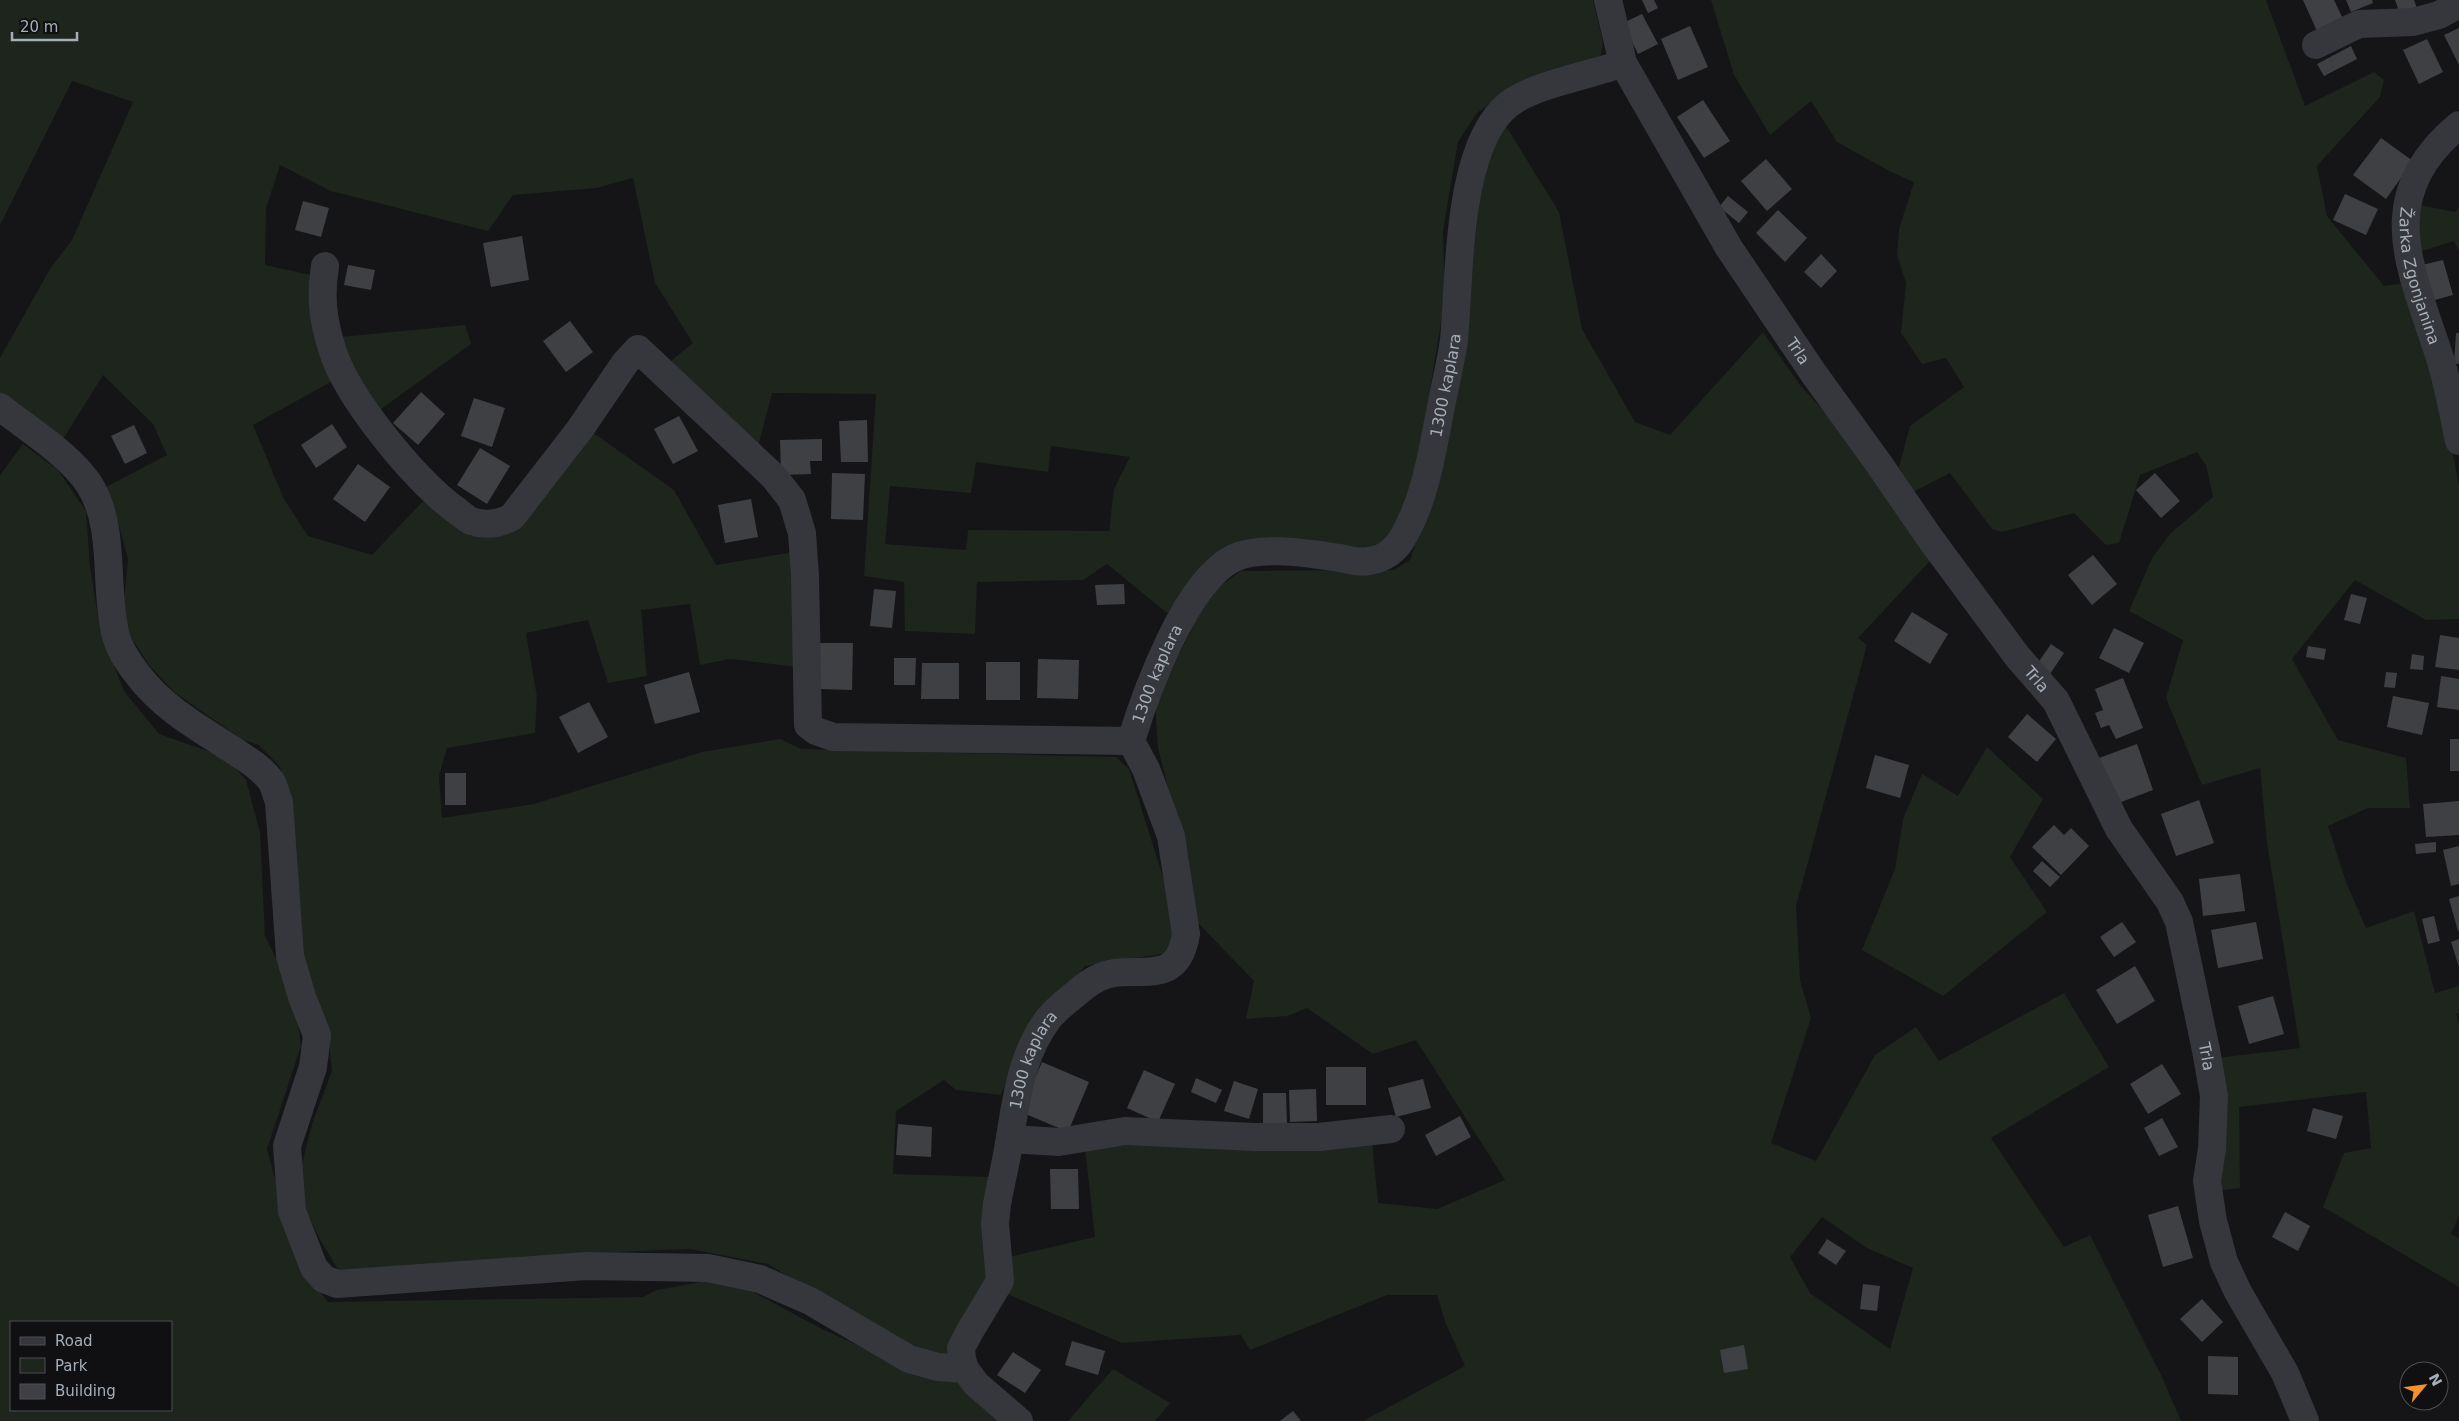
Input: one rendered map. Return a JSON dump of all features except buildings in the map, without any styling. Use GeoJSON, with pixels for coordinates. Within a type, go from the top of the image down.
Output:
{"type":"FeatureCollection","features":[{"type":"Feature","properties":{"kind":"street","name":"Trla"},"geometry":{"type":"LineString","coordinates":[[1608,0],[1623,63],[1729,248],[1766,305],[1880,464],[1929,537],[2017,656],[2056,701],[2119,829],[2170,902],[2179,922],[2214,1096],[2212,1149],[2207,1181],[2213,1220],[2224,1262],[2238,1292],[2285,1373],[2305,1421]]}},
{"type":"Feature","properties":{"kind":"street"},"geometry":{"type":"LineString","coordinates":[[2316,45],[2359,24],[2413,22],[2439,16],[2459,4]]}},
{"type":"Feature","properties":{"kind":"street","name":"1300 kaplara"},"geometry":{"type":"LineString","coordinates":[[965,1369],[961,1348],[1000,1281],[995,1224],[997,1204],[1020,1078],[1033,1046],[1048,1019],[1090,982],[1100,976],[1114,973],[1149,974],[1170,967],[1182,952],[1186,934],[1171,836],[1146,768],[1131,741],[1159,664],[1185,613],[1204,583],[1234,558],[1251,553],[1298,553],[1366,562],[1380,559],[1396,549],[1404,536],[1427,479],[1453,343],[1465,198],[1480,147],[1488,129],[1509,104],[1537,90],[1623,63]]}},
{"type":"Feature","properties":{"kind":"street","name":"Žarka Zgonjanina"},"geometry":{"type":"LineString","coordinates":[[2459,125],[2431,151],[2413,181],[2408,195],[2406,238],[2412,272],[2443,369],[2459,440]]}},
{"type":"Feature","properties":{"kind":"street"},"geometry":{"type":"LineString","coordinates":[[324,266],[321,293],[324,318],[334,353],[349,384],[385,437],[434,493],[470,520],[500,523],[512,517],[580,430],[625,363],[638,348],[774,477],[792,500],[802,533],[805,576],[808,725],[816,731],[833,737],[1131,741]]}},
{"type":"Feature","properties":{"kind":"street"},"geometry":{"type":"LineString","coordinates":[[0,407],[70,463],[88,483],[98,500],[105,521],[108,593],[115,634],[125,656],[140,678],[172,710],[260,768],[272,783],[279,802],[290,956],[316,1035],[313,1067],[287,1146],[288,1178],[292,1211],[314,1268],[324,1280],[336,1284],[587,1266],[708,1268],[760,1279],[793,1294],[909,1359],[938,1367],[965,1369],[976,1384],[1019,1421]]}},
{"type":"Feature","properties":{"kind":"street"},"geometry":{"type":"LineString","coordinates":[[1010,1139],[1059,1142],[1125,1131],[1254,1137],[1320,1137],[1392,1129]]}},
{"type":"Feature","properties":{"kind":"green space"},"geometry":{"type":"Polygon","coordinates":[[[0,0],[1593,0],[1603,42],[1601,54],[1592,63],[1496,99],[1477,113],[1458,142],[1443,231],[1445,298],[1416,476],[1398,527],[1382,542],[1364,549],[1246,546],[1173,618],[1107,564],[1083,580],[977,582],[975,634],[905,631],[904,582],[864,576],[876,394],[772,393],[757,451],[667,364],[693,343],[655,283],[633,178],[596,188],[513,195],[488,231],[331,191],[280,165],[266,208],[265,265],[311,275],[309,304],[336,379],[253,425],[284,499],[308,536],[372,555],[426,498],[471,536],[500,534],[592,432],[674,490],[716,565],[794,552],[797,667],[730,659],[700,665],[690,604],[641,610],[647,676],[608,683],[588,620],[526,633],[537,697],[535,733],[447,748],[439,776],[442,818],[534,804],[702,752],[780,739],[801,749],[1116,757],[1129,769],[1172,906],[1175,942],[1168,953],[1085,966],[1018,1052],[1001,1095],[956,1090],[944,1080],[896,1111],[893,1174],[993,1177],[991,1276],[952,1353],[946,1357],[910,1352],[768,1264],[690,1249],[571,1254],[340,1273],[319,1238],[301,1199],[302,1164],[312,1124],[332,1071],[329,1043],[317,997],[304,966],[292,810],[280,767],[259,745],[243,740],[174,692],[149,665],[129,634],[124,601],[128,560],[118,521],[104,488],[167,455],[153,424],[103,375],[60,444],[0,396],[0,358],[50,269],[72,240],[133,102],[72,81],[0,225],[0,0]],[[1051,446],[1048,472],[976,462],[971,493],[890,486],[885,544],[966,550],[968,530],[1109,531],[1114,489],[1130,457],[1051,446]]]}},
{"type":"Feature","properties":{"kind":"green space"},"geometry":{"type":"Polygon","coordinates":[[[1711,0],[2266,0],[2305,106],[2374,72],[2384,80],[2380,97],[2317,166],[2327,216],[2384,286],[2405,283],[2438,380],[2459,485],[2459,619],[2426,620],[2355,580],[2292,659],[2338,740],[2406,758],[2410,808],[2368,808],[2328,826],[2346,882],[2366,928],[2414,911],[2435,993],[2459,986],[2459,1013],[2456,1014],[2459,1023],[2459,1215],[2451,1234],[2459,1238],[2459,1287],[2323,1207],[2344,1153],[2371,1148],[2366,1092],[2239,1107],[2240,1188],[2216,1191],[2216,1058],[2300,1048],[2267,843],[2260,768],[2202,785],[2166,698],[2183,640],[2129,611],[2152,558],[2170,534],[2213,497],[2206,465],[2197,452],[2140,475],[2119,543],[2106,545],[2074,513],[2002,532],[1992,529],[1950,473],[1913,492],[1899,467],[1910,426],[1964,387],[1946,358],[1922,364],[1901,333],[1906,283],[1897,255],[1899,229],[1914,182],[1891,172],[1837,142],[1811,101],[1770,135],[1734,75],[1711,0]]]}},
{"type":"Feature","properties":{"kind":"green space"},"geometry":{"type":"Polygon","coordinates":[[[1506,126],[1559,212],[1582,329],[1635,422],[1670,435],[1763,332],[1800,385],[1859,450],[1930,561],[1858,638],[1867,645],[1796,906],[1800,980],[1811,1018],[1771,1143],[1816,1161],[1875,1055],[1916,1027],[1939,1061],[2064,993],[2109,1067],[1991,1138],[2064,1247],[2090,1235],[2163,1379],[2181,1421],[1363,1421],[1465,1366],[1446,1324],[1437,1295],[1387,1295],[1250,1350],[1241,1335],[1122,1343],[1005,1293],[1009,1257],[1095,1237],[1085,1148],[1132,1137],[1372,1141],[1378,1203],[1437,1209],[1505,1180],[1416,1040],[1373,1054],[1307,1008],[1287,1016],[1246,1019],[1254,981],[1197,922],[1188,854],[1179,831],[1158,748],[1155,703],[1209,594],[1241,571],[1394,570],[1410,560],[1423,520],[1464,334],[1480,198],[1493,143],[1506,126]],[[1822,1217],[1790,1257],[1810,1293],[1890,1349],[1913,1268],[1867,1248],[1822,1217]]]}},
{"type":"Feature","properties":{"kind":"green space"},"geometry":{"type":"Polygon","coordinates":[[[2420,205],[2455,212],[2459,207],[2459,251],[2454,241],[2416,253],[2420,205]]]}},
{"type":"Feature","properties":{"kind":"green space"},"geometry":{"type":"Polygon","coordinates":[[[465,325],[471,344],[377,412],[351,369],[340,337],[465,325]]]}},
{"type":"Feature","properties":{"kind":"green space"},"geometry":{"type":"Polygon","coordinates":[[[23,444],[58,470],[86,511],[90,566],[100,629],[124,691],[159,734],[225,757],[246,780],[260,832],[265,936],[294,995],[301,1046],[267,1149],[287,1223],[306,1273],[328,1302],[643,1297],[657,1290],[712,1280],[753,1292],[822,1329],[904,1366],[964,1383],[1002,1421],[0,1421],[0,475],[23,444]]]}},
{"type":"Feature","properties":{"kind":"green space"},"geometry":{"type":"Polygon","coordinates":[[[1987,747],[2043,799],[2010,857],[2047,912],[1943,996],[1862,950],[1895,869],[1903,819],[1922,774],[1958,796],[1987,747]]]}},
{"type":"Feature","properties":{"kind":"green space"},"geometry":{"type":"Polygon","coordinates":[[[1113,1369],[1170,1403],[1155,1421],[1068,1421],[1113,1369]]]}}]}
